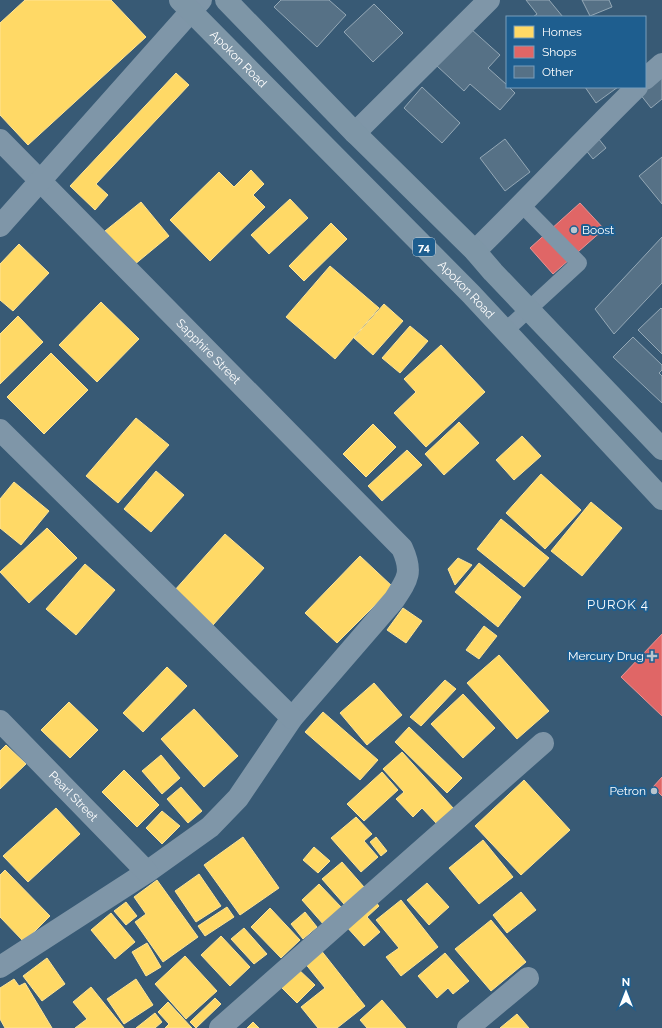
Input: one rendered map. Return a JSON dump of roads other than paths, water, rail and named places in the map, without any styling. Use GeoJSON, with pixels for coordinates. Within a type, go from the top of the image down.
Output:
{"type":"FeatureCollection","features":[{"type":"Feature","properties":{"kind":"highway"},"geometry":{"type":"LineString","coordinates":[[226,0],[355,133],[475,251],[492,272],[662,448]]}},
{"type":"Feature","properties":{"kind":"highway","name":"Apokon Road"},"geometry":{"type":"LineString","coordinates":[[191,3],[471,294],[662,499]]}},
{"type":"Feature","properties":{"kind":"street"},"geometry":{"type":"LineString","coordinates":[[355,133],[489,0]]}},
{"type":"Feature","properties":{"kind":"street"},"geometry":{"type":"LineString","coordinates":[[0,226],[41,181],[191,3]]}},
{"type":"Feature","properties":{"kind":"street"},"geometry":{"type":"LineString","coordinates":[[646,78],[662,64]]}},
{"type":"Feature","properties":{"kind":"street"},"geometry":{"type":"LineString","coordinates":[[475,251],[636,88]]}},
{"type":"Feature","properties":{"kind":"street","name":"Sapphire Street"},"geometry":{"type":"LineString","coordinates":[[0,140],[402,548],[407,558],[407,579],[394,600],[292,718]]}},
{"type":"Feature","properties":{"kind":"street"},"geometry":{"type":"LineString","coordinates":[[0,430],[292,718],[238,798],[210,827],[147,872],[0,967]]}},
{"type":"Feature","properties":{"kind":"street","name":"Pearl Street"},"geometry":{"type":"LineString","coordinates":[[0,721],[147,872]]}},
{"type":"Feature","properties":{"kind":"street"},"geometry":{"type":"LineString","coordinates":[[220,1028],[543,743]]}},
{"type":"Feature","properties":{"kind":"street"},"geometry":{"type":"LineString","coordinates":[[468,1028],[528,978]]}},
{"type":"Feature","properties":{"kind":"lane"},"geometry":{"type":"LineString","coordinates":[[505,331],[579,263],[522,205]]}},
{"type":"Feature","properties":{"kind":"place","name":"Boost"},"geometry":{"type":"Point","coordinates":[574,230]}},
{"type":"Feature","properties":{"kind":"place","name":"Mercury Drug"},"geometry":{"type":"Point","coordinates":[652,656]}},
{"type":"Feature","properties":{"kind":"place","name":"Petron"},"geometry":{"type":"Point","coordinates":[654,791]}},
{"type":"Feature","properties":{"kind":"district","name":"PUROK 4"},"geometry":{"type":"Point","coordinates":[618,604]}}]}
